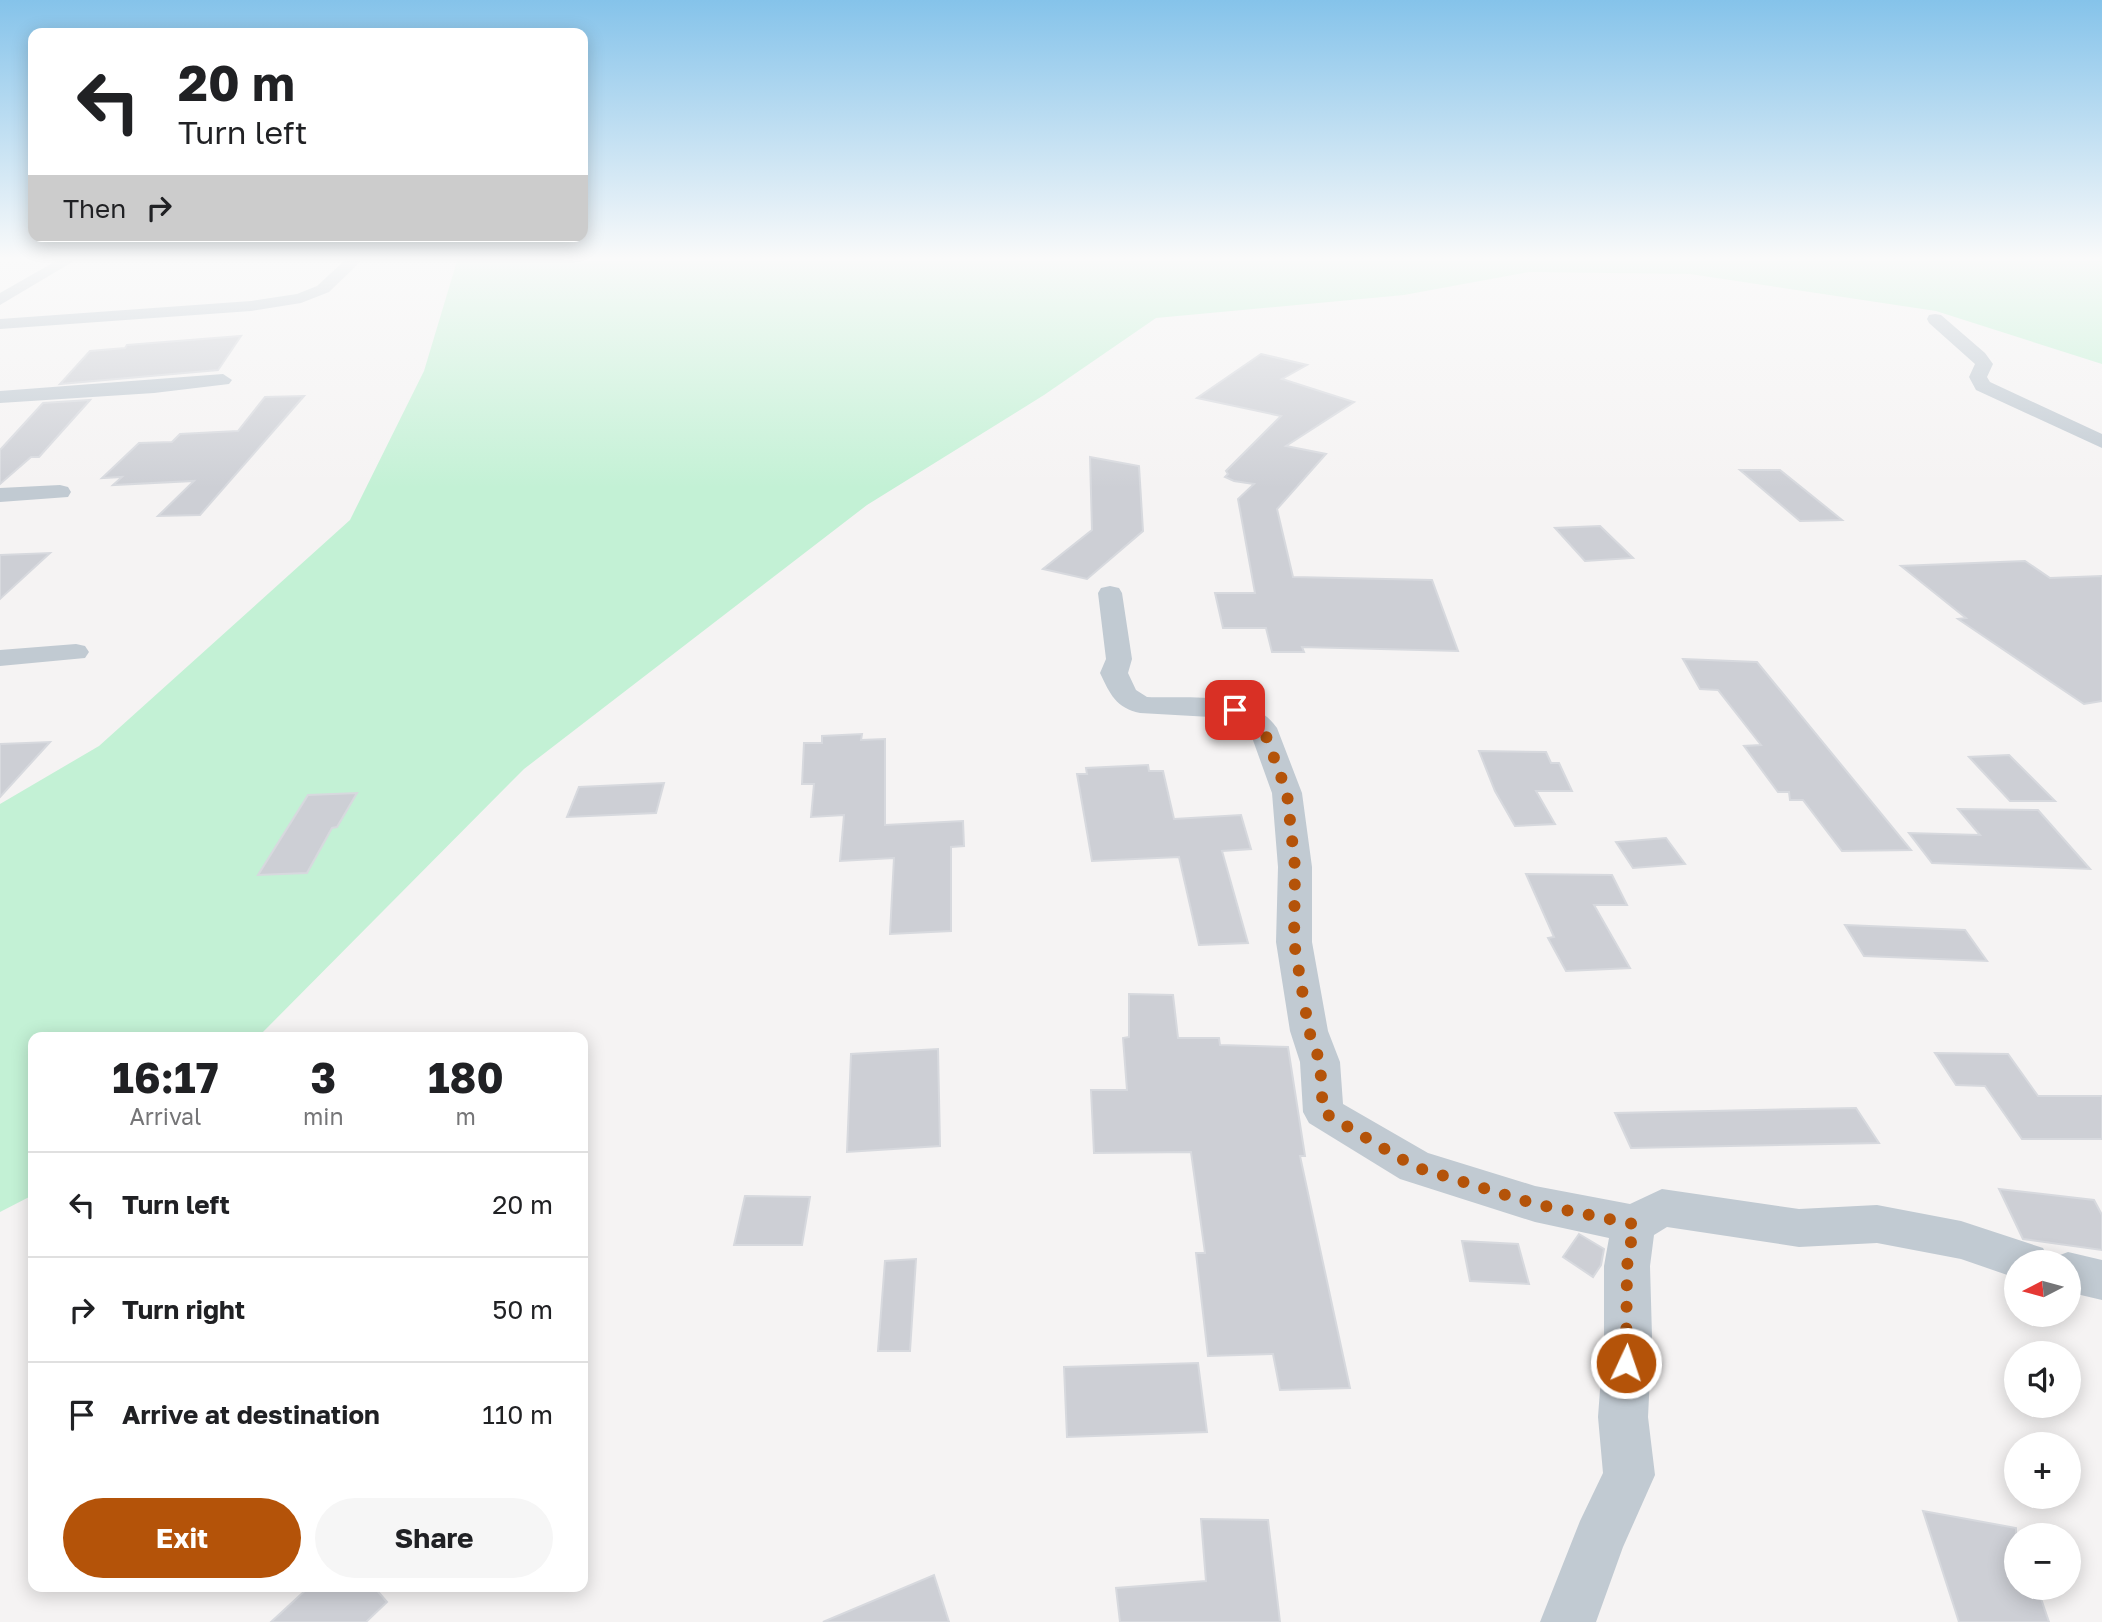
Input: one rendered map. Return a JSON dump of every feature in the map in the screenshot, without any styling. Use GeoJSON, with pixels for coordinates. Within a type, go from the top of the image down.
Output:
{"type":"FeatureCollection","features":[{"type":"Feature","properties":{"kind":"street"},"geometry":{"type":"LineString","coordinates":[[1956,337],[1984,365],[1978,377],[1983,386],[2102,442]]}},
{"type":"Feature","properties":{"kind":"street"},"geometry":{"type":"LineString","coordinates":[[0,397],[223,380]]}},
{"type":"Feature","properties":{"kind":"street"},"geometry":{"type":"LineString","coordinates":[[0,495],[60,492]]}},
{"type":"Feature","properties":{"kind":"street"},"geometry":{"type":"LineString","coordinates":[[1110,593],[1119,659],[1114,673],[1124,695],[1140,705],[1235,710],[1263,728],[1287,793],[1295,867],[1294,942],[1309,1031],[1320,1062],[1323,1112],[1415,1167],[1535,1204],[1634,1224],[1662,1208],[1799,1228],[1877,1224],[1961,1240],[2004,1254]]}},
{"type":"Feature","properties":{"kind":"street"},"geometry":{"type":"LineString","coordinates":[[0,658],[76,652]]}},
{"type":"Feature","properties":{"kind":"street"},"geometry":{"type":"LineString","coordinates":[[1569,1622],[1599,1539],[1629,1475],[1623,1417],[1628,1336],[1627,1266],[1634,1224]]}},
{"type":"Feature","properties":{"kind":"street"},"geometry":{"type":"LineString","coordinates":[[2081,1275],[2102,1280]]}},
{"type":"Feature","properties":{"kind":"green space"},"geometry":{"type":"Polygon","coordinates":[[[434,337],[1129,337],[1044,395],[867,505],[524,769],[263,1032],[28,1032],[28,1198],[0,1212],[0,804],[99,746],[350,520],[424,371],[434,337]]]}},
{"type":"Feature","properties":{"kind":"green space"},"geometry":{"type":"Polygon","coordinates":[[[2016,337],[2102,337],[2102,364],[2016,337]]]}},
{"type":"Feature","properties":{"kind":"building"},"geometry":{"type":"Polygon","coordinates":[[[241,337],[218,370],[60,384],[90,351],[125,348],[127,345],[241,337]]]}},
{"type":"Feature","properties":{"kind":"building"},"geometry":{"type":"Polygon","coordinates":[[[1261,354],[1307,365],[1282,379],[1354,402],[1286,446],[1326,454],[1277,509],[1293,577],[1432,580],[1458,651],[1302,647],[1304,652],[1272,652],[1266,628],[1223,628],[1215,593],[1255,593],[1238,499],[1254,484],[1225,477],[1228,474],[1226,471],[1281,416],[1197,398],[1261,354]]]}},
{"type":"Feature","properties":{"kind":"building"},"geometry":{"type":"Polygon","coordinates":[[[304,396],[200,515],[158,516],[194,481],[113,485],[122,477],[102,478],[139,443],[172,442],[180,434],[238,431],[265,397],[304,396]]]}},
{"type":"Feature","properties":{"kind":"building"},"geometry":{"type":"Polygon","coordinates":[[[90,400],[39,457],[31,457],[0,484],[0,450],[43,403],[90,400]]]}},
{"type":"Feature","properties":{"kind":"building"},"geometry":{"type":"Polygon","coordinates":[[[1090,457],[1139,466],[1143,531],[1087,579],[1043,569],[1092,530],[1090,457]]]}},
{"type":"Feature","properties":{"kind":"building"},"geometry":{"type":"Polygon","coordinates":[[[1740,470],[1780,470],[1842,520],[1800,521],[1740,470]]]}},
{"type":"Feature","properties":{"kind":"building"},"geometry":{"type":"Polygon","coordinates":[[[1600,526],[1633,558],[1585,561],[1555,528],[1600,526]]]}},
{"type":"Feature","properties":{"kind":"building"},"geometry":{"type":"Polygon","coordinates":[[[50,553],[0,599],[0,555],[50,553]]]}},
{"type":"Feature","properties":{"kind":"building"},"geometry":{"type":"Polygon","coordinates":[[[2025,561],[2050,578],[2102,576],[2102,701],[2084,704],[1958,619],[1966,618],[1901,566],[2025,561]]]}},
{"type":"Feature","properties":{"kind":"building"},"geometry":{"type":"Polygon","coordinates":[[[1683,659],[1757,662],[1911,850],[1842,851],[1803,800],[1790,800],[1789,792],[1778,792],[1744,746],[1761,745],[1718,690],[1700,689],[1683,659]]]}},
{"type":"Feature","properties":{"kind":"building"},"geometry":{"type":"Polygon","coordinates":[[[862,734],[861,740],[885,739],[885,825],[963,821],[964,846],[951,847],[951,931],[890,934],[894,858],[840,861],[844,815],[811,817],[814,784],[802,784],[804,743],[822,743],[822,736],[862,734]]]}},
{"type":"Feature","properties":{"kind":"building"},"geometry":{"type":"Polygon","coordinates":[[[50,742],[0,797],[0,744],[50,742]]]}},
{"type":"Feature","properties":{"kind":"building"},"geometry":{"type":"Polygon","coordinates":[[[1479,751],[1546,752],[1551,763],[1559,763],[1572,791],[1536,791],[1555,824],[1515,826],[1495,791],[1479,751]]]}},
{"type":"Feature","properties":{"kind":"building"},"geometry":{"type":"Polygon","coordinates":[[[2009,755],[2055,801],[2010,801],[1969,757],[2009,755]]]}},
{"type":"Feature","properties":{"kind":"building"},"geometry":{"type":"Polygon","coordinates":[[[1148,765],[1149,771],[1163,771],[1174,819],[1241,815],[1251,849],[1222,851],[1248,943],[1199,945],[1179,857],[1092,861],[1077,774],[1087,774],[1086,768],[1148,765]]]}},
{"type":"Feature","properties":{"kind":"building"},"geometry":{"type":"Polygon","coordinates":[[[664,783],[656,813],[567,817],[579,787],[664,783]]]}},
{"type":"Feature","properties":{"kind":"building"},"geometry":{"type":"Polygon","coordinates":[[[357,793],[337,827],[332,828],[307,873],[258,875],[308,795],[357,793]]]}},
{"type":"Feature","properties":{"kind":"building"},"geometry":{"type":"Polygon","coordinates":[[[1958,809],[2038,810],[2090,869],[1932,863],[1909,833],[1980,835],[1958,809]]]}},
{"type":"Feature","properties":{"kind":"building"},"geometry":{"type":"Polygon","coordinates":[[[1666,838],[1685,864],[1633,868],[1616,842],[1666,838]]]}},
{"type":"Feature","properties":{"kind":"building"},"geometry":{"type":"Polygon","coordinates":[[[1526,874],[1612,875],[1627,905],[1594,905],[1630,968],[1566,971],[1548,938],[1554,937],[1526,874]]]}},
{"type":"Feature","properties":{"kind":"building"},"geometry":{"type":"Polygon","coordinates":[[[1845,925],[1965,930],[1987,961],[1864,956],[1845,925]]]}},
{"type":"Feature","properties":{"kind":"building"},"geometry":{"type":"Polygon","coordinates":[[[1129,994],[1173,995],[1178,1038],[1219,1038],[1220,1045],[1288,1047],[1305,1156],[1300,1156],[1350,1388],[1280,1390],[1273,1354],[1208,1356],[1196,1253],[1205,1253],[1191,1152],[1094,1153],[1091,1090],[1127,1090],[1123,1038],[1129,1037],[1129,994]]]}},
{"type":"Feature","properties":{"kind":"building"},"geometry":{"type":"Polygon","coordinates":[[[938,1049],[940,1146],[847,1152],[851,1054],[938,1049]]]}},
{"type":"Feature","properties":{"kind":"building"},"geometry":{"type":"Polygon","coordinates":[[[1935,1053],[2008,1054],[2038,1096],[2102,1096],[2102,1139],[2022,1139],[1985,1086],[1956,1085],[1935,1053]]]}},
{"type":"Feature","properties":{"kind":"building"},"geometry":{"type":"Polygon","coordinates":[[[1856,1108],[1879,1143],[1631,1148],[1615,1113],[1856,1108]]]}},
{"type":"Feature","properties":{"kind":"building"},"geometry":{"type":"Polygon","coordinates":[[[1999,1189],[2094,1200],[2102,1215],[2102,1250],[2023,1239],[1999,1189]]]}},
{"type":"Feature","properties":{"kind":"building"},"geometry":{"type":"Polygon","coordinates":[[[745,1196],[810,1197],[802,1245],[734,1245],[745,1196]]]}},
{"type":"Feature","properties":{"kind":"building"},"geometry":{"type":"Polygon","coordinates":[[[1579,1234],[1604,1249],[1601,1265],[1593,1277],[1563,1257],[1579,1234]]]}},
{"type":"Feature","properties":{"kind":"building"},"geometry":{"type":"Polygon","coordinates":[[[1462,1241],[1518,1244],[1529,1284],[1470,1281],[1462,1241]]]}},
{"type":"Feature","properties":{"kind":"building"},"geometry":{"type":"Polygon","coordinates":[[[916,1259],[910,1351],[878,1351],[885,1261],[916,1259]]]}},
{"type":"Feature","properties":{"kind":"building"},"geometry":{"type":"Polygon","coordinates":[[[1198,1363],[1207,1432],[1067,1437],[1064,1367],[1198,1363]]]}},
{"type":"Feature","properties":{"kind":"building"},"geometry":{"type":"Polygon","coordinates":[[[1923,1511],[2004,1526],[2004,1600],[2041,1600],[2049,1622],[1959,1622],[1923,1511]]]}},
{"type":"Feature","properties":{"kind":"building"},"geometry":{"type":"Polygon","coordinates":[[[1201,1519],[1268,1520],[1280,1622],[1120,1622],[1116,1588],[1206,1581],[1201,1519]]]}},
{"type":"Feature","properties":{"kind":"building"},"geometry":{"type":"Polygon","coordinates":[[[934,1575],[949,1622],[823,1622],[934,1575]]]}},
{"type":"Feature","properties":{"kind":"building"},"geometry":{"type":"Polygon","coordinates":[[[304,1592],[378,1592],[387,1602],[366,1622],[271,1622],[304,1592]]]}},
{"type":"Feature","properties":{"kind":"route"},"geometry":{"type":"LineString","coordinates":[[1235,710],[1263,728],[1287,793],[1295,867],[1294,942],[1309,1031],[1320,1062],[1323,1112],[1415,1167],[1535,1204],[1634,1224],[1627,1266],[1626,1363]]}}]}
